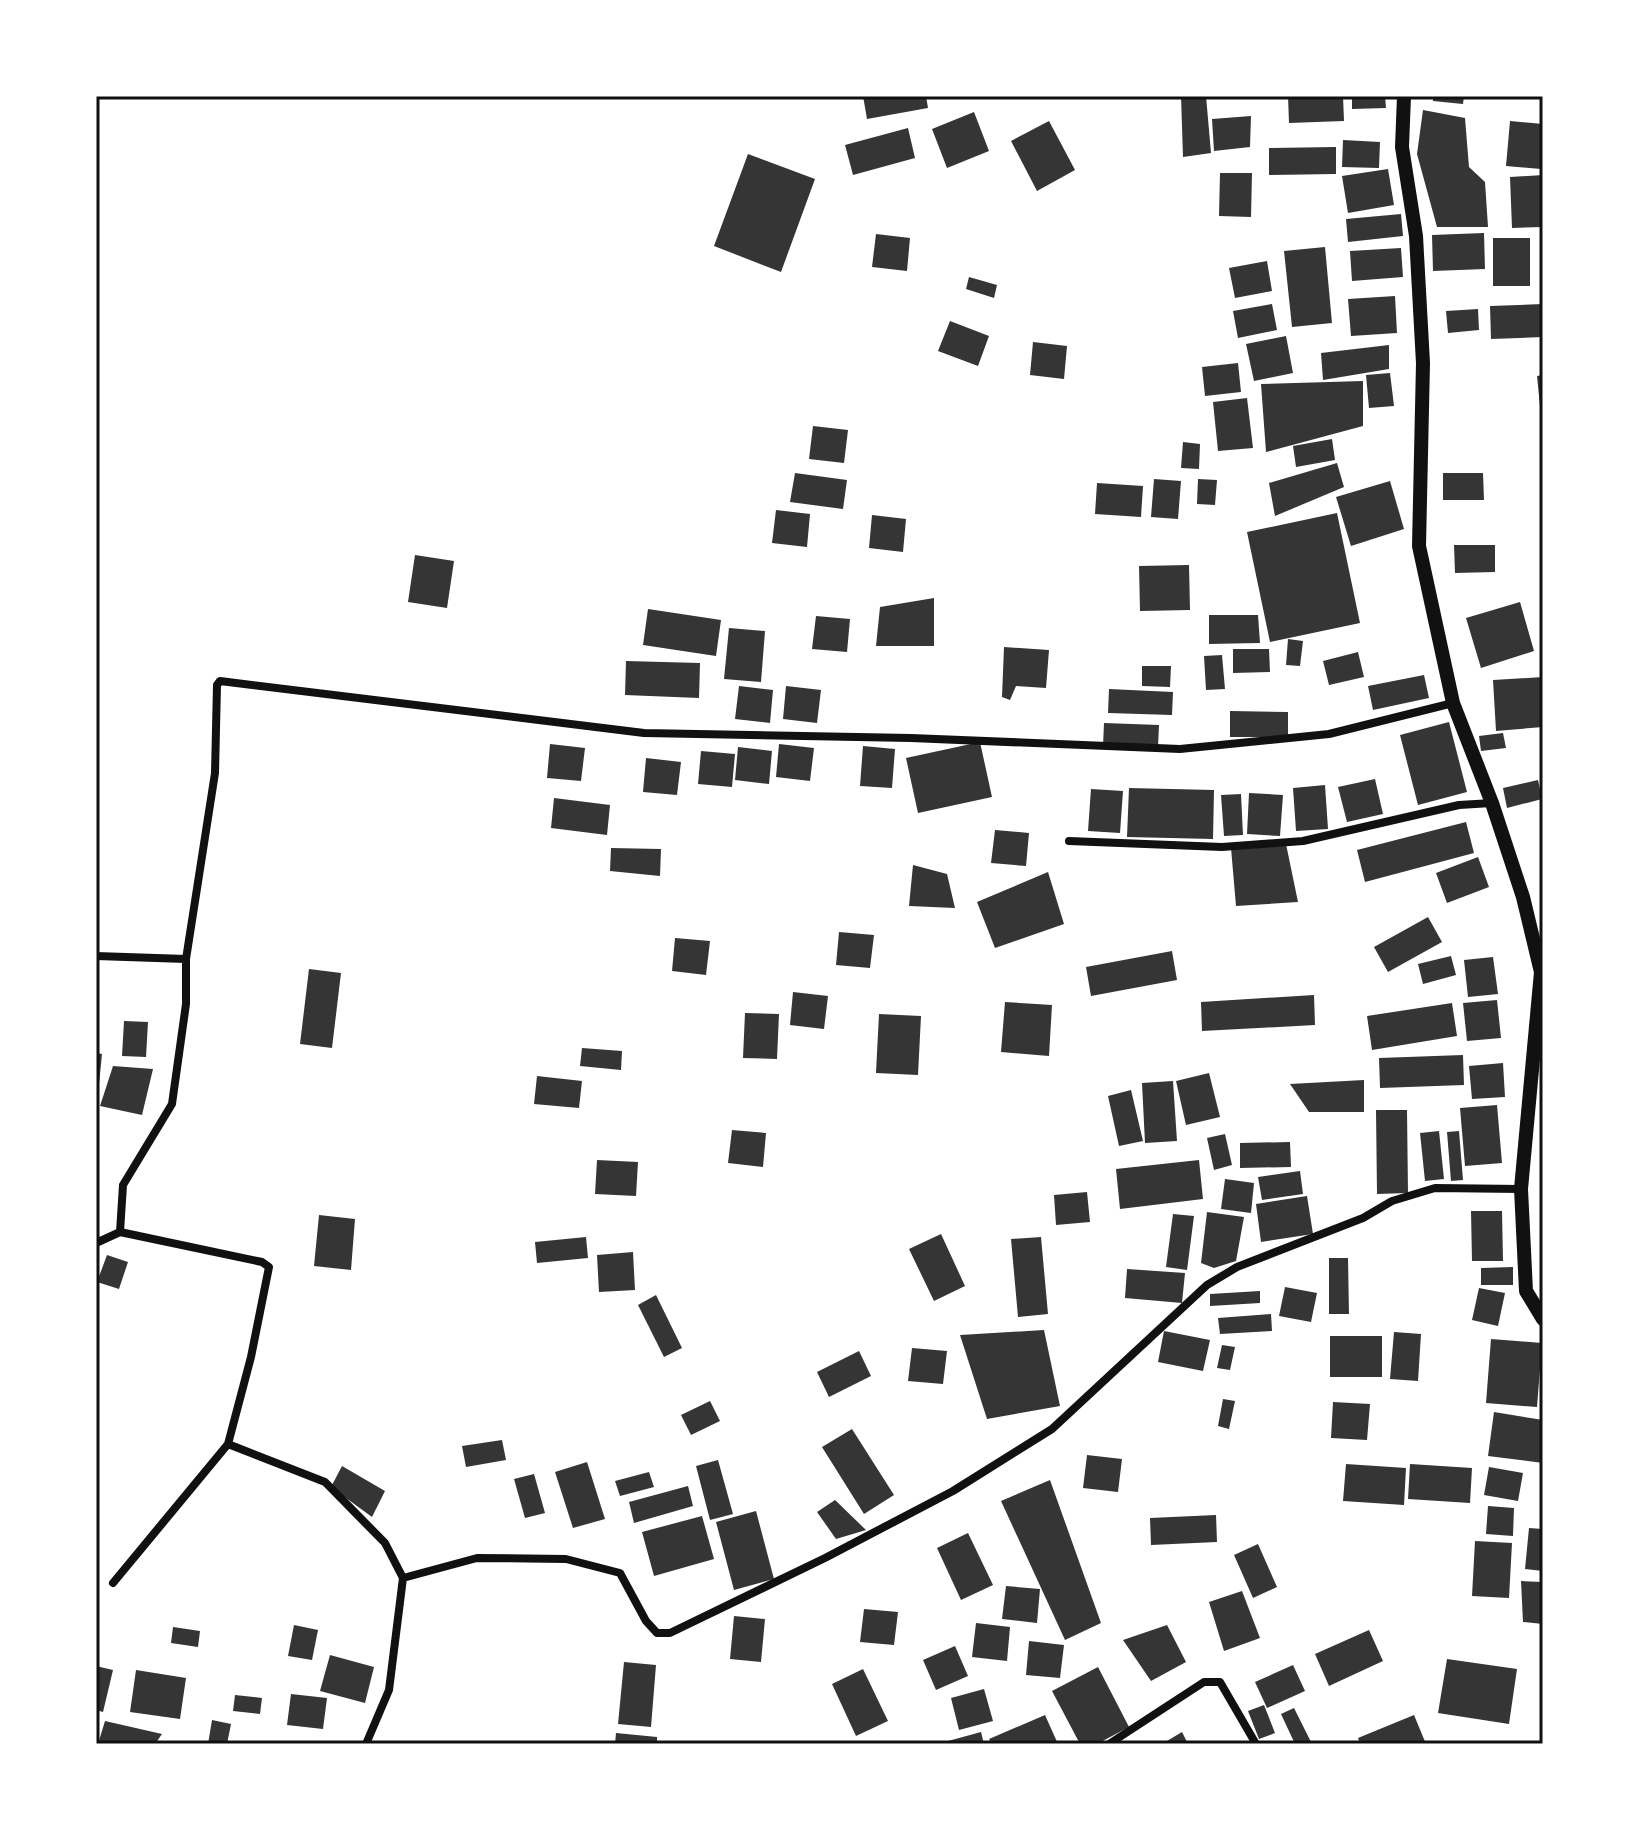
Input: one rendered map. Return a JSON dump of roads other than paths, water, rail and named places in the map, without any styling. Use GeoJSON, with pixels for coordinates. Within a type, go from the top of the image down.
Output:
{"type":"FeatureCollection","features":[{"type":"Feature","properties":{"kind":"street"},"geometry":{"type":"LineString","coordinates":[[1404,96],[1402,147],[1416,236],[1423,363],[1419,546],[1453,703],[1492,803],[1523,897],[1541,972],[1521,1189],[1526,1291],[1543,1319]]}},
{"type":"Feature","properties":{"kind":"street"},"geometry":{"type":"LineString","coordinates":[[120,1232],[123,1185],[172,1104],[186,1004],[186,959],[215,773],[217,685],[220,681],[644,733],[911,738],[1180,749],[1329,734],[1453,703]]}},
{"type":"Feature","properties":{"kind":"street"},"geometry":{"type":"LineString","coordinates":[[1069,841],[1222,847],[1303,841],[1459,805],[1492,803]]}},
{"type":"Feature","properties":{"kind":"street"},"geometry":{"type":"LineString","coordinates":[[96,956],[186,959]]}},
{"type":"Feature","properties":{"kind":"street"},"geometry":{"type":"LineString","coordinates":[[403,1578],[477,1558],[566,1559],[620,1573],[646,1621],[657,1633],[670,1633],[825,1558],[953,1491],[1052,1429],[1207,1285],[1237,1267],[1363,1218],[1392,1201],[1435,1188],[1521,1189]]}},
{"type":"Feature","properties":{"kind":"street"},"geometry":{"type":"LineString","coordinates":[[96,1243],[120,1232],[262,1262],[269,1267],[251,1357],[228,1444],[113,1583]]}},
{"type":"Feature","properties":{"kind":"street"},"geometry":{"type":"LineString","coordinates":[[228,1444],[325,1482],[385,1543],[403,1578],[389,1690],[366,1744]]}},
{"type":"Feature","properties":{"kind":"street"},"geometry":{"type":"LineString","coordinates":[[1109,1744],[1204,1682],[1220,1682],[1256,1744]]}}]}
